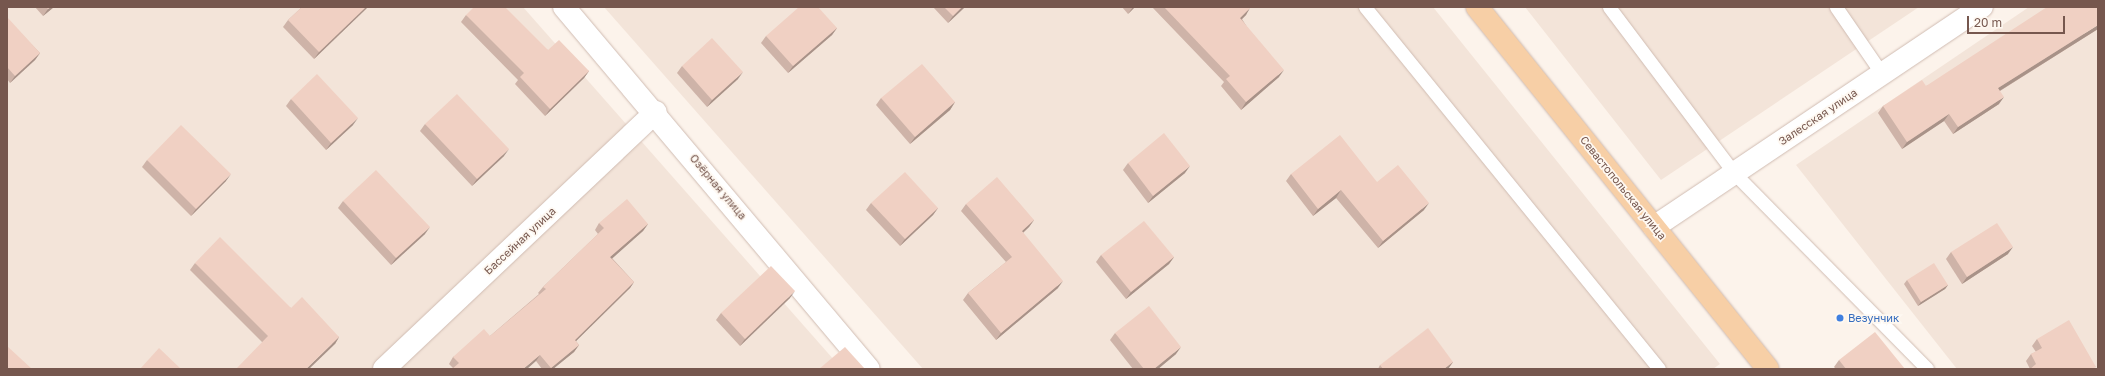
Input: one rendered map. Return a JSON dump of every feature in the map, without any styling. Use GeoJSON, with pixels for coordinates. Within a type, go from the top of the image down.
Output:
{"type":"FeatureCollection","features":[{"type":"Feature","properties":{"kind":"main road","name":"Севастопольская улица"},"geometry":{"type":"LineString","coordinates":[[1477,7],[1768,369]]}},
{"type":"Feature","properties":{"kind":"street","name":"Озёрная улица"},"geometry":{"type":"LineString","coordinates":[[564,7],[656,112],[869,369]]}},
{"type":"Feature","properties":{"kind":"street","name":"Залесская улица"},"geometry":{"type":"LineString","coordinates":[[1654,227],[1982,7]]}},
{"type":"Feature","properties":{"kind":"street","name":"Бассейная улица"},"geometry":{"type":"LineString","coordinates":[[384,369],[656,112]]}},
{"type":"Feature","properties":{"kind":"lane"},"geometry":{"type":"LineString","coordinates":[[1365,7],[1659,369]]}},
{"type":"Feature","properties":{"kind":"lane"},"geometry":{"type":"LineString","coordinates":[[1609,7],[1734,173],[1927,369]]}},
{"type":"Feature","properties":{"kind":"lane"},"geometry":{"type":"LineString","coordinates":[[1836,7],[1882,74]]}},
{"type":"Feature","properties":{"kind":"shaded area"},"geometry":{"type":"Polygon","coordinates":[[[7,7],[523,7],[842,369],[7,369],[7,7]]]}},
{"type":"Feature","properties":{"kind":"shaded area"},"geometry":{"type":"Polygon","coordinates":[[[604,7],[1433,7],[1720,364],[1713,369],[923,369],[604,7]]]}},
{"type":"Feature","properties":{"kind":"shaded area"},"geometry":{"type":"Polygon","coordinates":[[[1525,7],[1919,7],[1661,180],[1525,7]]]}},
{"type":"Feature","properties":{"kind":"shaded area"},"geometry":{"type":"Polygon","coordinates":[[[2029,7],[2098,7],[2098,369],[1957,369],[1796,165],[2029,7]]]}},
{"type":"Feature","properties":{"kind":"building"},"geometry":{"type":"Polygon","coordinates":[[[302,7],[366,7],[319,52],[288,20],[302,7]]]}},
{"type":"Feature","properties":{"kind":"building"},"geometry":{"type":"Polygon","coordinates":[[[474,7],[505,7],[548,50],[559,40],[589,71],[550,109],[520,77],[524,73],[466,15],[474,7]]]}},
{"type":"Feature","properties":{"kind":"building"},"geometry":{"type":"Polygon","coordinates":[[[799,7],[818,7],[837,28],[793,66],[766,36],[799,7]]]}},
{"type":"Feature","properties":{"kind":"building"},"geometry":{"type":"Polygon","coordinates":[[[944,7],[962,7],[953,16],[944,7]]]}},
{"type":"Feature","properties":{"kind":"building"},"geometry":{"type":"Polygon","coordinates":[[[1164,7],[1249,7],[1250,8],[1240,18],[1284,70],[1246,102],[1226,79],[1230,76],[1164,7]]]}},
{"type":"Feature","properties":{"kind":"building"},"geometry":{"type":"Polygon","coordinates":[[[2047,7],[2098,7],[2098,25],[1998,88],[2004,97],[1958,127],[1949,114],[1907,142],[1883,106],[1922,80],[1926,86],[2047,7]]]}},
{"type":"Feature","properties":{"kind":"building"},"geometry":{"type":"Polygon","coordinates":[[[8,18],[40,53],[15,76],[7,67],[8,18]]]}},
{"type":"Feature","properties":{"kind":"building"},"geometry":{"type":"Polygon","coordinates":[[[712,38],[743,72],[712,100],[682,66],[712,38]]]}},
{"type":"Feature","properties":{"kind":"building"},"geometry":{"type":"Polygon","coordinates":[[[922,64],[955,102],[915,137],[881,98],[922,64]]]}},
{"type":"Feature","properties":{"kind":"building"},"geometry":{"type":"Polygon","coordinates":[[[317,74],[358,118],[331,143],[291,99],[317,74]]]}},
{"type":"Feature","properties":{"kind":"building"},"geometry":{"type":"Polygon","coordinates":[[[457,94],[509,149],[477,179],[425,124],[457,94]]]}},
{"type":"Feature","properties":{"kind":"building"},"geometry":{"type":"Polygon","coordinates":[[[181,125],[231,174],[196,209],[147,160],[181,125]]]}},
{"type":"Feature","properties":{"kind":"building"},"geometry":{"type":"Polygon","coordinates":[[[1164,133],[1190,166],[1153,196],[1128,163],[1164,133]]]}},
{"type":"Feature","properties":{"kind":"building"},"geometry":{"type":"Polygon","coordinates":[[[1340,135],[1377,182],[1398,165],[1429,203],[1383,241],[1341,190],[1318,209],[1291,174],[1340,135]]]}},
{"type":"Feature","properties":{"kind":"building"},"geometry":{"type":"Polygon","coordinates":[[[376,170],[430,227],[396,258],[343,201],[376,170]]]}},
{"type":"Feature","properties":{"kind":"building"},"geometry":{"type":"Polygon","coordinates":[[[905,172],[938,208],[905,239],[871,203],[905,172]]]}},
{"type":"Feature","properties":{"kind":"building"},"geometry":{"type":"Polygon","coordinates":[[[997,177],[1034,220],[1022,231],[1063,281],[1001,333],[968,293],[1012,257],[966,204],[997,177]]]}},
{"type":"Feature","properties":{"kind":"building"},"geometry":{"type":"Polygon","coordinates":[[[627,199],[648,224],[610,257],[634,282],[575,340],[579,345],[551,368],[540,355],[523,369],[452,369],[459,363],[453,357],[484,329],[490,336],[546,289],[543,287],[604,228],[599,223],[627,199]]]}},
{"type":"Feature","properties":{"kind":"building"},"geometry":{"type":"Polygon","coordinates":[[[1144,221],[1174,257],[1131,292],[1101,255],[1144,221]]]}},
{"type":"Feature","properties":{"kind":"building"},"geometry":{"type":"Polygon","coordinates":[[[1997,223],[2013,247],[1967,277],[1951,252],[1997,223]]]}},
{"type":"Feature","properties":{"kind":"building"},"geometry":{"type":"Polygon","coordinates":[[[220,237],[291,308],[302,297],[339,337],[306,369],[236,369],[268,336],[195,263],[220,237]]]}},
{"type":"Feature","properties":{"kind":"building"},"geometry":{"type":"Polygon","coordinates":[[[1934,263],[1948,285],[1921,302],[1907,280],[1934,263]]]}},
{"type":"Feature","properties":{"kind":"building"},"geometry":{"type":"Polygon","coordinates":[[[771,266],[795,291],[745,339],[721,313],[771,266]]]}},
{"type":"Feature","properties":{"kind":"building"},"geometry":{"type":"Polygon","coordinates":[[[1149,306],[1181,347],[1154,369],[1144,369],[1115,333],[1149,306]]]}},
{"type":"Feature","properties":{"kind":"building"},"geometry":{"type":"Polygon","coordinates":[[[2069,320],[2096,367],[2092,369],[2030,369],[2036,364],[2031,354],[2042,348],[2037,339],[2069,320]]]}},
{"type":"Feature","properties":{"kind":"building"},"geometry":{"type":"Polygon","coordinates":[[[1428,328],[1453,362],[1444,369],[1383,369],[1380,365],[1428,328]]]}},
{"type":"Feature","properties":{"kind":"building"},"geometry":{"type":"Polygon","coordinates":[[[1875,332],[1905,369],[1846,369],[1839,360],[1875,332]]]}},
{"type":"Feature","properties":{"kind":"building"},"geometry":{"type":"Polygon","coordinates":[[[7,346],[32,369],[7,369],[7,346]]]}},
{"type":"Feature","properties":{"kind":"building"},"geometry":{"type":"Polygon","coordinates":[[[845,347],[865,369],[819,369],[845,347]]]}},
{"type":"Feature","properties":{"kind":"building"},"geometry":{"type":"Polygon","coordinates":[[[159,348],[181,369],[140,369],[159,348]]]}},
{"type":"Feature","properties":{"kind":"place","name":"Везунчик"},"geometry":{"type":"Point","coordinates":[1840,318]}}]}
